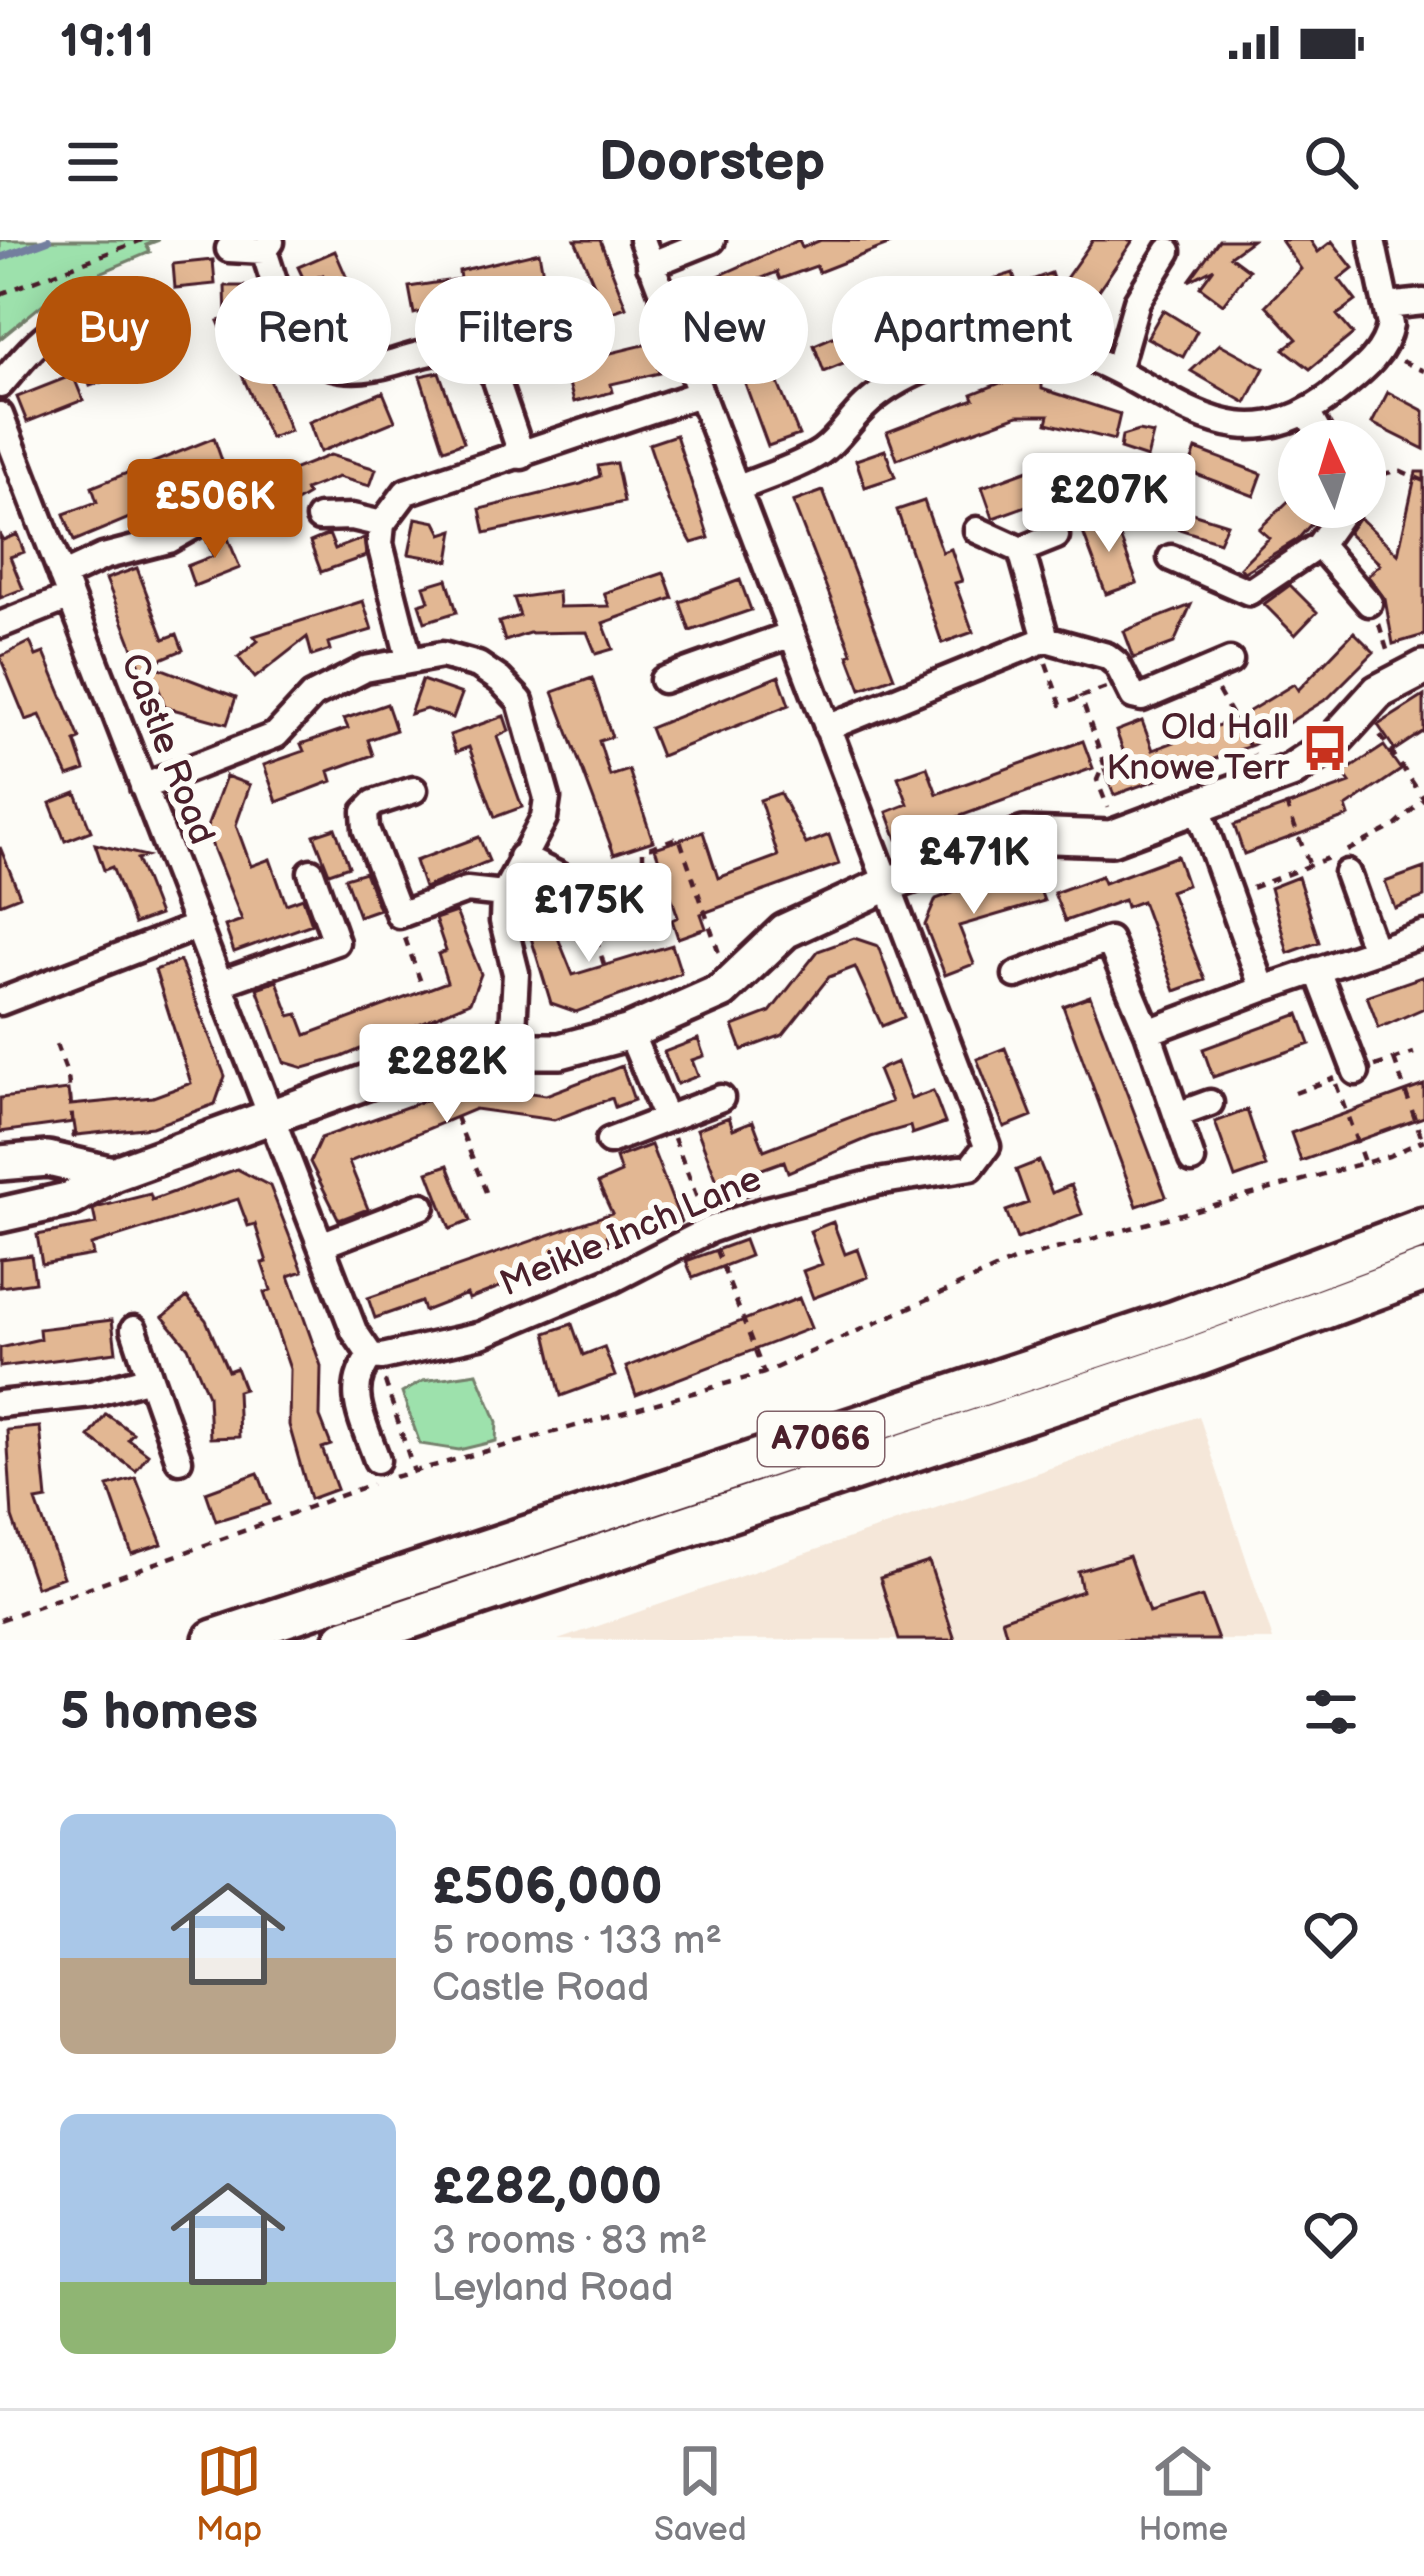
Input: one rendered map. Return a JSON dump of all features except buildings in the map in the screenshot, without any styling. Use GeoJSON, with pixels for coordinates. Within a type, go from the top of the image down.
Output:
{"type":"FeatureCollection","features":[{"type":"Feature","properties":{"kind":"main road","name":"A7066"},"geometry":{"type":"LineString","coordinates":[[214,1640],[1132,1336],[1424,1228]]}},
{"type":"Feature","properties":{"kind":"main road","name":"A7066"},"geometry":{"type":"LineString","coordinates":[[345,1640],[1191,1358],[1424,1271]]}},
{"type":"Feature","properties":{"kind":"street"},"geometry":{"type":"LineString","coordinates":[[642,240],[885,885]]}},
{"type":"Feature","properties":{"kind":"street"},"geometry":{"type":"LineString","coordinates":[[650,265],[712,240]]}},
{"type":"Feature","properties":{"kind":"street"},"geometry":{"type":"LineString","coordinates":[[737,489],[817,455],[887,387],[997,347],[1040,345],[1118,367],[1199,418],[1273,424],[1308,414],[1381,350],[1390,325],[1372,240]]}},
{"type":"Feature","properties":{"kind":"street"},"geometry":{"type":"LineString","coordinates":[[230,249],[269,245],[297,344],[311,358],[354,369],[440,349],[477,352],[495,376],[522,456]]}},
{"type":"Feature","properties":{"kind":"street"},"geometry":{"type":"LineString","coordinates":[[1118,367],[1137,301],[1168,251]]}},
{"type":"Feature","properties":{"kind":"street"},"geometry":{"type":"LineString","coordinates":[[1386,306],[1424,302]]}},
{"type":"Feature","properties":{"kind":"street"},"geometry":{"type":"LineString","coordinates":[[0,386],[36,344]]}},
{"type":"Feature","properties":{"kind":"street"},"geometry":{"type":"LineString","coordinates":[[409,658],[380,544],[382,524],[406,492],[699,394]]}},
{"type":"Feature","properties":{"kind":"street"},"geometry":{"type":"LineString","coordinates":[[1308,414],[1311,420]]}},
{"type":"Feature","properties":{"kind":"street","name":"Castle Road"},"geometry":{"type":"LineString","coordinates":[[0,415],[273,1120]]}},
{"type":"Feature","properties":{"kind":"street"},"geometry":{"type":"LineString","coordinates":[[0,626],[66,587],[103,557],[169,540],[220,512]]}},
{"type":"Feature","properties":{"kind":"street"},"geometry":{"type":"LineString","coordinates":[[319,518],[352,517],[382,524]]}},
{"type":"Feature","properties":{"kind":"street"},"geometry":{"type":"LineString","coordinates":[[1172,558],[1249,592],[1319,545],[1331,528]]}},
{"type":"Feature","properties":{"kind":"street"},"geometry":{"type":"LineString","coordinates":[[977,530],[1022,550],[1056,536]]}},
{"type":"Feature","properties":{"kind":"street"},"geometry":{"type":"LineString","coordinates":[[1319,545],[1369,603]]}},
{"type":"Feature","properties":{"kind":"street"},"geometry":{"type":"LineString","coordinates":[[1022,550],[1043,643]]}},
{"type":"Feature","properties":{"kind":"street"},"geometry":{"type":"LineString","coordinates":[[663,680],[792,634]]}},
{"type":"Feature","properties":{"kind":"street"},"geometry":{"type":"LineString","coordinates":[[826,728],[1043,643],[1107,656],[1133,696],[1142,698],[1218,666]]}},
{"type":"Feature","properties":{"kind":"street"},"geometry":{"type":"LineString","coordinates":[[143,787],[276,735],[312,696],[335,681],[409,658],[442,655],[478,665],[520,701],[547,798],[544,818],[504,894],[503,921],[516,973],[512,1049]]}},
{"type":"Feature","properties":{"kind":"street"},"geometry":{"type":"LineString","coordinates":[[0,1215],[60,1203],[113,1174],[273,1120],[452,1051],[560,1051],[631,1032],[730,986],[785,931],[885,885],[1024,835],[1118,835],[1272,778],[1310,760],[1363,710],[1411,674]]}},
{"type":"Feature","properties":{"kind":"street"},"geometry":{"type":"LineString","coordinates":[[414,790],[374,803],[365,812],[365,829],[399,915],[467,890],[504,894]]}},
{"type":"Feature","properties":{"kind":"street"},"geometry":{"type":"LineString","coordinates":[[1198,808],[1263,989]]}},
{"type":"Feature","properties":{"kind":"street"},"geometry":{"type":"LineString","coordinates":[[521,857],[602,897],[643,884]]}},
{"type":"Feature","properties":{"kind":"street"},"geometry":{"type":"LineString","coordinates":[[221,983],[336,942],[311,872]]}},
{"type":"Feature","properties":{"kind":"street"},"geometry":{"type":"LineString","coordinates":[[1347,873],[1375,951]]}},
{"type":"Feature","properties":{"kind":"street","name":"Meikle Inch Lane"},"geometry":{"type":"LineString","coordinates":[[376,1357],[481,1335],[612,1280],[709,1230],[763,1211],[845,1189],[971,1167],[987,1146],[984,1134],[885,885]]}},
{"type":"Feature","properties":{"kind":"street"},"geometry":{"type":"LineString","coordinates":[[0,1002],[198,926]]}},
{"type":"Feature","properties":{"kind":"street"},"geometry":{"type":"LineString","coordinates":[[1148,1032],[1424,934]]}},
{"type":"Feature","properties":{"kind":"street"},"geometry":{"type":"LineString","coordinates":[[1016,975],[1109,940],[1148,1032],[1192,1160]]}},
{"type":"Feature","properties":{"kind":"street"},"geometry":{"type":"LineString","coordinates":[[1317,970],[1345,1075]]}},
{"type":"Feature","properties":{"kind":"street"},"geometry":{"type":"LineString","coordinates":[[631,1032],[665,1116]]}},
{"type":"Feature","properties":{"kind":"street"},"geometry":{"type":"LineString","coordinates":[[609,1141],[721,1098]]}},
{"type":"Feature","properties":{"kind":"street"},"geometry":{"type":"LineString","coordinates":[[1177,1115],[1210,1103]]}},
{"type":"Feature","properties":{"kind":"street"},"geometry":{"type":"LineString","coordinates":[[273,1120],[354,1331],[376,1357],[355,1374],[353,1388],[376,1460]]}},
{"type":"Feature","properties":{"kind":"street"},"geometry":{"type":"LineString","coordinates":[[0,1163],[76,1162],[113,1174]]}},
{"type":"Feature","properties":{"kind":"street"},"geometry":{"type":"LineString","coordinates":[[321,1244],[422,1206]]}},
{"type":"Feature","properties":{"kind":"street"},"geometry":{"type":"LineString","coordinates":[[134,1329],[179,1460]]}},
{"type":"Feature","properties":{"kind":"street"},"geometry":{"type":"LineString","coordinates":[[0,1404],[91,1394],[150,1378]]}},
{"type":"Feature","properties":{"kind":"path"},"geometry":{"type":"LineString","coordinates":[[0,294],[142,240]]}},
{"type":"Feature","properties":{"kind":"path"},"geometry":{"type":"LineString","coordinates":[[1386,474],[1400,470],[1424,481]]}},
{"type":"Feature","properties":{"kind":"path"},"geometry":{"type":"LineString","coordinates":[[1369,603],[1411,674]]}},
{"type":"Feature","properties":{"kind":"path"},"geometry":{"type":"LineString","coordinates":[[1043,643],[1061,705],[1125,681]]}},
{"type":"Feature","properties":{"kind":"path"},"geometry":{"type":"LineString","coordinates":[[1218,666],[1310,866]]}},
{"type":"Feature","properties":{"kind":"path"},"geometry":{"type":"LineString","coordinates":[[1081,698],[1104,764],[1097,780],[1118,835]]}},
{"type":"Feature","properties":{"kind":"path"},"geometry":{"type":"LineString","coordinates":[[1230,896],[1364,844],[1424,800],[1363,710]]}},
{"type":"Feature","properties":{"kind":"path"},"geometry":{"type":"LineString","coordinates":[[643,884],[643,850],[679,837],[730,986]]}},
{"type":"Feature","properties":{"kind":"path"},"geometry":{"type":"LineString","coordinates":[[602,897],[595,935],[604,965]]}},
{"type":"Feature","properties":{"kind":"path"},"geometry":{"type":"LineString","coordinates":[[399,915],[424,991]]}},
{"type":"Feature","properties":{"kind":"path"},"geometry":{"type":"LineString","coordinates":[[56,1044],[68,1076],[76,1162]]}},
{"type":"Feature","properties":{"kind":"path"},"geometry":{"type":"LineString","coordinates":[[0,1620],[414,1472],[764,1373],[1013,1261],[1389,1156],[1424,1140],[1394,1059]]}},
{"type":"Feature","properties":{"kind":"path"},"geometry":{"type":"LineString","coordinates":[[1295,1093],[1345,1075]]}},
{"type":"Feature","properties":{"kind":"path"},"geometry":{"type":"LineString","coordinates":[[456,1117],[486,1192]]}},
{"type":"Feature","properties":{"kind":"path"},"geometry":{"type":"LineString","coordinates":[[376,1357],[414,1472]]}},
{"type":"Feature","properties":{"kind":"shaded area"},"geometry":{"type":"Polygon","coordinates":[[[1199,1416],[1273,1640],[558,1640],[1199,1416]]]}},
{"type":"Feature","properties":{"kind":"green space"},"geometry":{"type":"Polygon","coordinates":[[[0,240],[159,240],[146,245],[150,252],[93,276],[36,276],[36,310],[0,339],[0,240]]]}},
{"type":"Feature","properties":{"kind":"green space"},"geometry":{"type":"Polygon","coordinates":[[[477,1373],[497,1422],[496,1441],[459,1450],[420,1444],[402,1393],[423,1381],[477,1373]]]}},
{"type":"Feature","properties":{"kind":"waterway"},"geometry":{"type":"LineString","coordinates":[[0,258],[48,240]]}},
{"type":"Feature","properties":{"kind":"place","name":"Old Hall Knowe Terr"},"geometry":{"type":"Point","coordinates":[1325,748]}}]}
